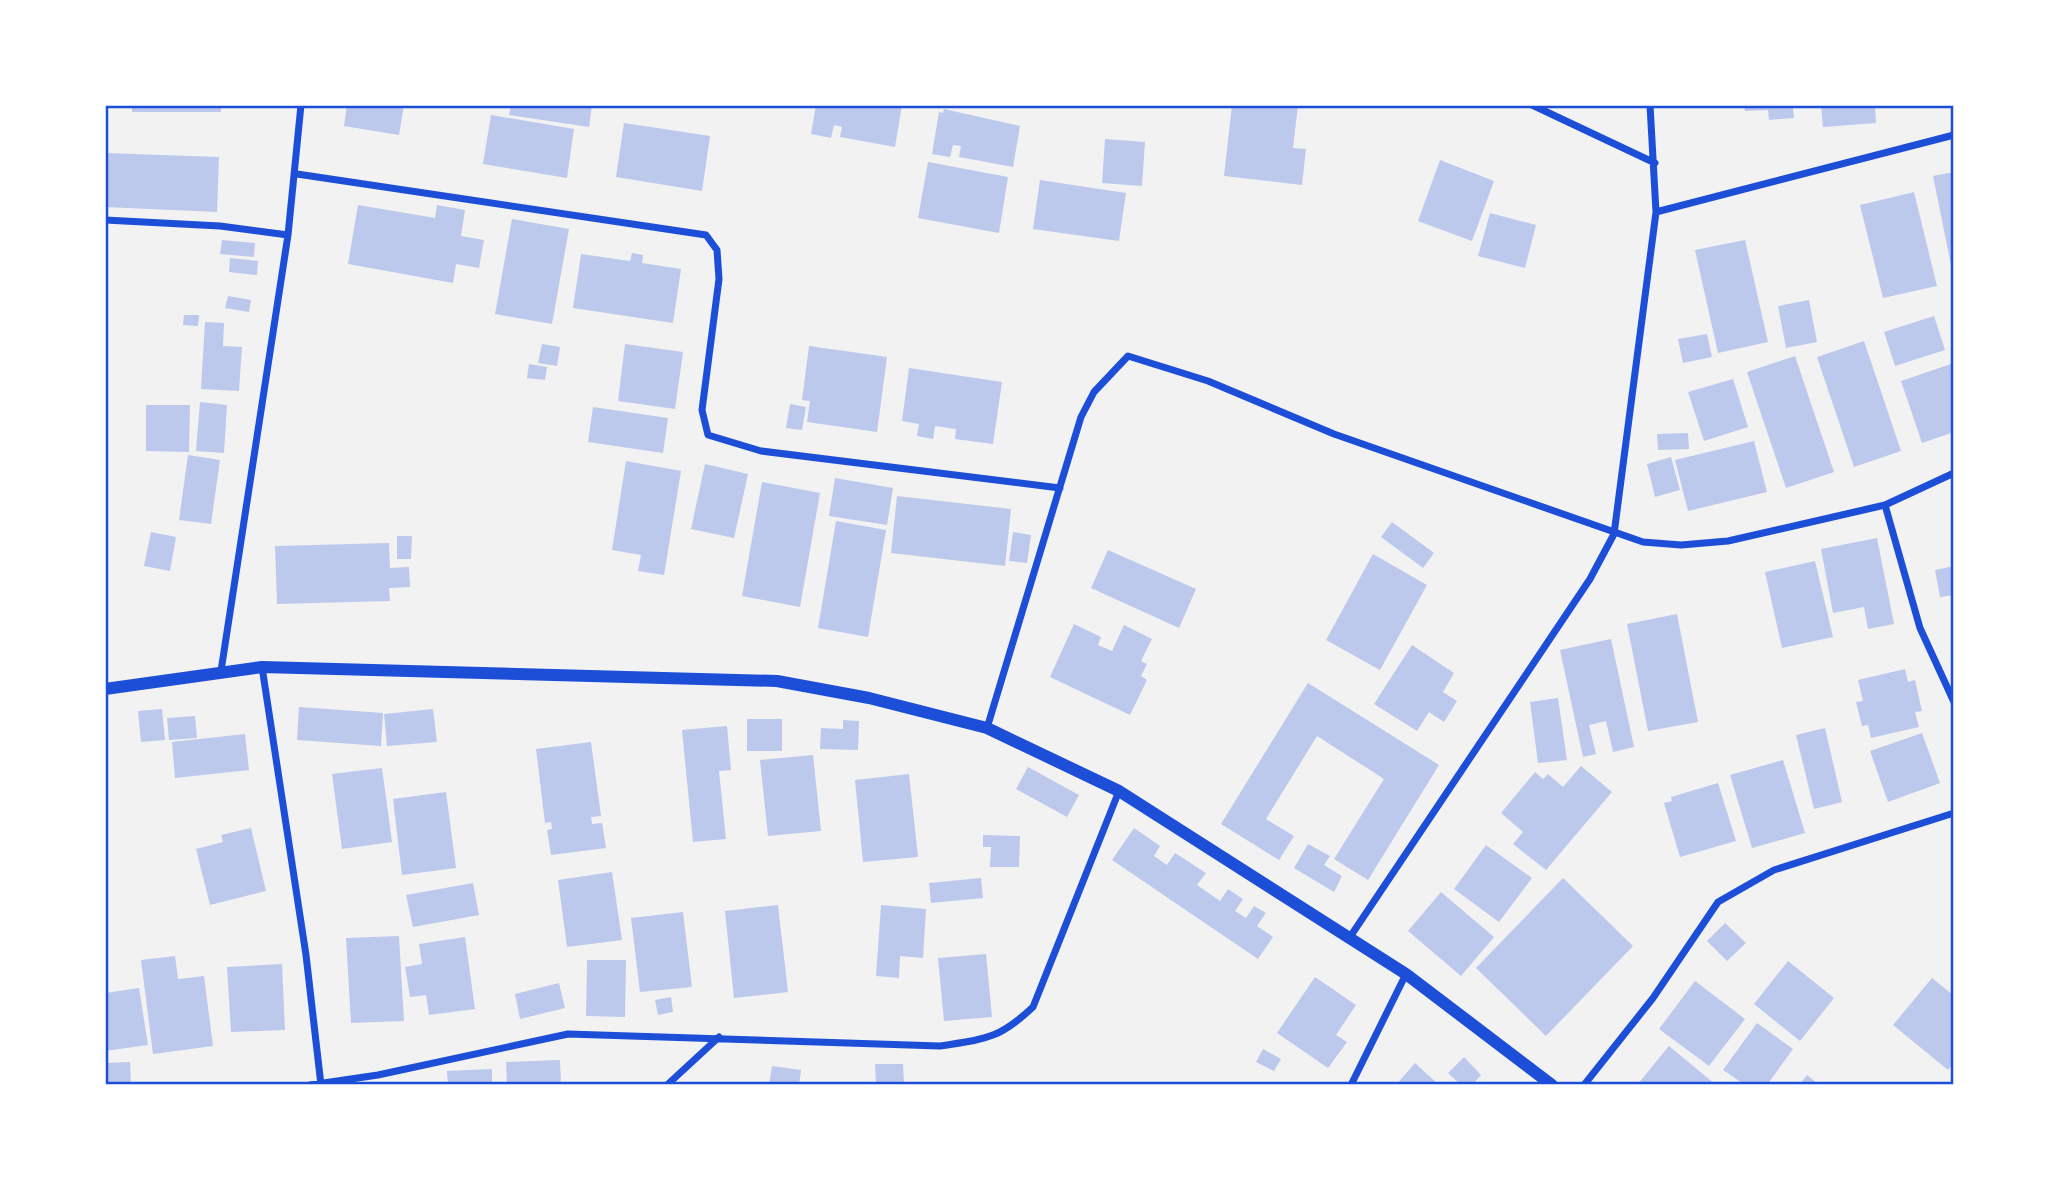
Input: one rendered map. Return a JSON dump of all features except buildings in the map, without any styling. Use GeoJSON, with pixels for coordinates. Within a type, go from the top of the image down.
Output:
{"type":"FeatureCollection","features":[{"type":"Feature","properties":{"kind":"street"},"geometry":{"type":"LineString","coordinates":[[221,671],[297,174],[302,105]]}},
{"type":"Feature","properties":{"kind":"street"},"geometry":{"type":"LineString","coordinates":[[1532,105],[1656,163]]}},
{"type":"Feature","properties":{"kind":"street"},"geometry":{"type":"LineString","coordinates":[[1350,937],[1590,579],[1614,534],[1656,212],[1656,163],[1650,105]]}},
{"type":"Feature","properties":{"kind":"street"},"geometry":{"type":"LineString","coordinates":[[1656,212],[1954,135]]}},
{"type":"Feature","properties":{"kind":"street"},"geometry":{"type":"LineString","coordinates":[[297,174],[706,235],[716,250],[719,279],[702,410],[708,435],[761,451],[1060,488]]}},
{"type":"Feature","properties":{"kind":"street"},"geometry":{"type":"LineString","coordinates":[[105,220],[220,226],[288,235]]}},
{"type":"Feature","properties":{"kind":"street"},"geometry":{"type":"LineString","coordinates":[[987,728],[1081,417],[1094,393],[1128,356],[1208,381],[1334,434],[1614,534],[1656,543],[1728,541],[1885,505],[1954,473]]}},
{"type":"Feature","properties":{"kind":"street"},"geometry":{"type":"LineString","coordinates":[[1885,505],[1920,628],[1954,702]]}},
{"type":"Feature","properties":{"kind":"street"},"geometry":{"type":"LineString","coordinates":[[262,667],[306,955],[321,1084]]}},
{"type":"Feature","properties":{"kind":"street"},"geometry":{"type":"LineString","coordinates":[[105,689],[262,667],[777,681],[869,698],[987,728],[1119,791],[1406,974],[1552,1085]]}},
{"type":"Feature","properties":{"kind":"street"},"geometry":{"type":"LineString","coordinates":[[310,1085],[378,1075],[568,1034],[940,1046],[987,1039],[1009,1030],[1033,1007],[1119,791]]}},
{"type":"Feature","properties":{"kind":"street"},"geometry":{"type":"LineString","coordinates":[[1584,1085],[1653,998],[1718,902],[1774,870],[1954,813]]}},
{"type":"Feature","properties":{"kind":"street"},"geometry":{"type":"LineString","coordinates":[[1351,1085],[1406,974]]}},
{"type":"Feature","properties":{"kind":"street"},"geometry":{"type":"LineString","coordinates":[[667,1085],[719,1037]]}}]}
